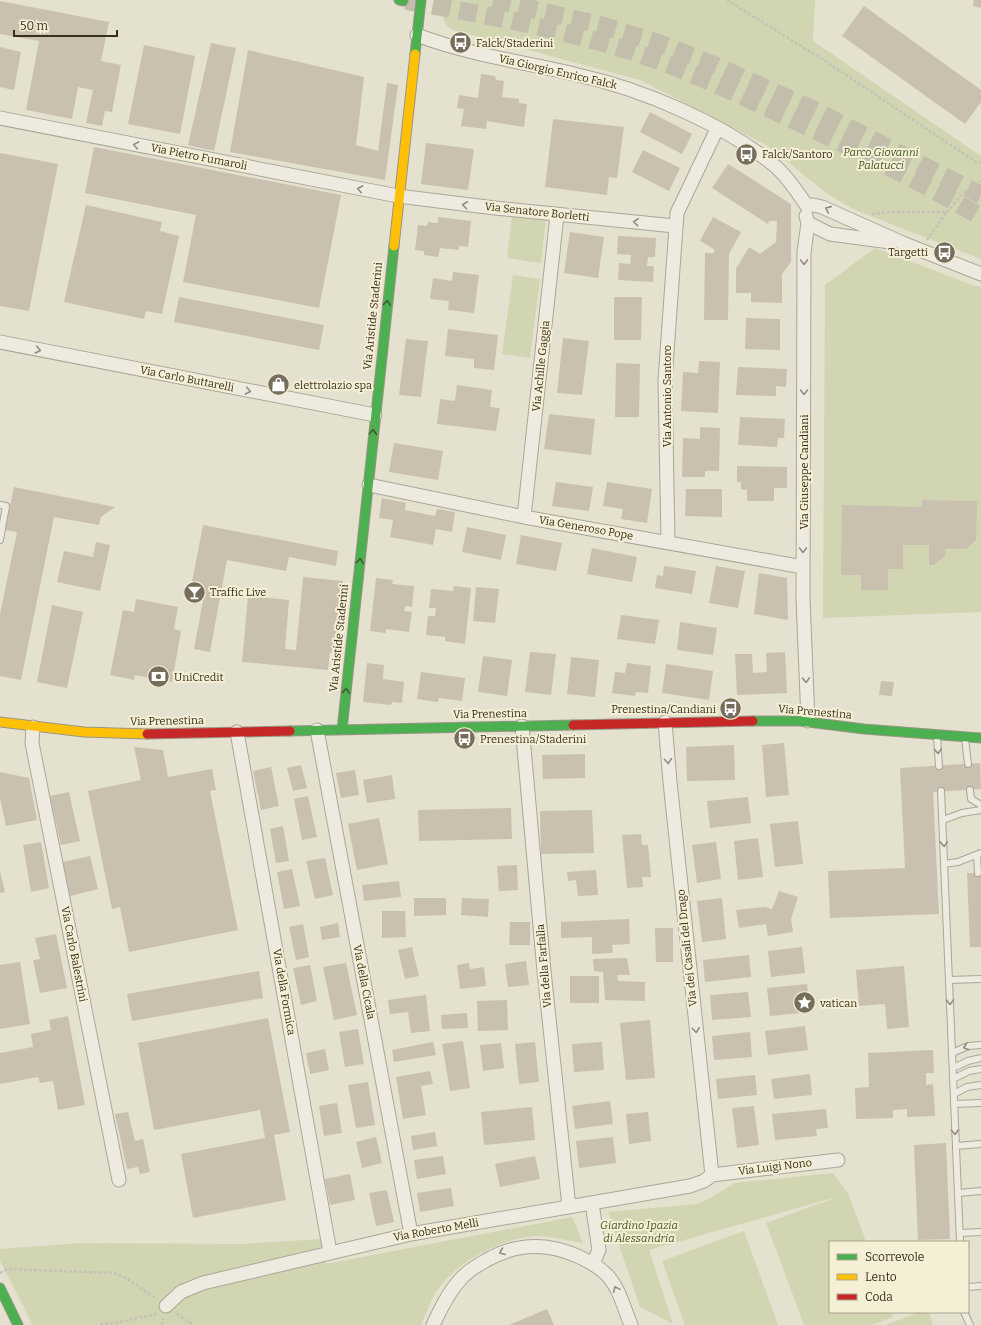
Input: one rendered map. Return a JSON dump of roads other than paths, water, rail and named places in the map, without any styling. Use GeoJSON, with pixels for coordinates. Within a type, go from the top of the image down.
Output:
{"type":"FeatureCollection","features":[{"type":"Feature","properties":{"kind":"street","name":"Via Aristide Staderini"},"geometry":{"type":"LineString","coordinates":[[342,730],[398,196],[422,0]]}},
{"type":"Feature","properties":{"kind":"street","name":"Via Giorgio Enrico Falck"},"geometry":{"type":"LineString","coordinates":[[417,35],[468,51],[551,68],[618,86],[662,102],[717,129],[775,166],[790,182],[807,206]]}},
{"type":"Feature","properties":{"kind":"street","name":"Via Pietro Fumaroli"},"geometry":{"type":"LineString","coordinates":[[0,118],[398,196]]}},
{"type":"Feature","properties":{"kind":"street","name":"Via Antonio Santoro"},"geometry":{"type":"LineString","coordinates":[[668,542],[665,380],[675,226],[677,213],[717,129]]}},
{"type":"Feature","properties":{"kind":"street","name":"Via Senatore Borletti"},"geometry":{"type":"LineString","coordinates":[[398,196],[557,215],[675,226]]}},
{"type":"Feature","properties":{"kind":"street"},"geometry":{"type":"LineString","coordinates":[[807,206],[813,205],[822,207],[905,244],[981,274]]}},
{"type":"Feature","properties":{"kind":"street","name":"Via Giuseppe Candiani"},"geometry":{"type":"LineString","coordinates":[[807,206],[808,223],[804,252],[803,567],[808,721]]}},
{"type":"Feature","properties":{"kind":"street","name":"Via Achille Gaggia"},"geometry":{"type":"LineString","coordinates":[[524,517],[557,215]]}},
{"type":"Feature","properties":{"kind":"street"},"geometry":{"type":"LineString","coordinates":[[848,219],[850,229],[848,237]]}},
{"type":"Feature","properties":{"kind":"street"},"geometry":{"type":"LineString","coordinates":[[808,223],[824,232],[848,237],[905,244]]}},
{"type":"Feature","properties":{"kind":"street","name":"Via Carlo Buttarelli"},"geometry":{"type":"LineString","coordinates":[[0,342],[375,415]]}},
{"type":"Feature","properties":{"kind":"street","name":"Via Generoso Pope"},"geometry":{"type":"LineString","coordinates":[[368,485],[524,517],[803,567]]}},
{"type":"Feature","properties":{"kind":"street","name":"Via Prenestina"},"geometry":{"type":"LineString","coordinates":[[0,722],[32,727],[114,734],[665,722],[808,721],[937,736],[965,736],[981,738]]}},
{"type":"Feature","properties":{"kind":"street","name":"Via dei Casali del Drago"},"geometry":{"type":"LineString","coordinates":[[665,722],[670,790],[712,1175]]}},
{"type":"Feature","properties":{"kind":"street","name":"Via della Farfalla"},"geometry":{"type":"LineString","coordinates":[[522,726],[544,971],[569,1206]]}},
{"type":"Feature","properties":{"kind":"street","name":"Via Carlo Balestrini"},"geometry":{"type":"LineString","coordinates":[[32,727],[32,743],[119,1180]]}},
{"type":"Feature","properties":{"kind":"street","name":"Via della Cicala"},"geometry":{"type":"LineString","coordinates":[[317,730],[411,1234]]}},
{"type":"Feature","properties":{"kind":"street","name":"Via della Formica"},"geometry":{"type":"LineString","coordinates":[[237,732],[330,1252]]}},
{"type":"Feature","properties":{"kind":"street","name":"Via Luigi Nono"},"geometry":{"type":"LineString","coordinates":[[712,1175],[838,1160]]}},
{"type":"Feature","properties":{"kind":"street","name":"Via Roberto Melli"},"geometry":{"type":"LineString","coordinates":[[162,1310],[181,1292],[203,1283],[411,1234],[690,1186],[704,1181],[712,1175]]}},
{"type":"Feature","properties":{"kind":"street"},"geometry":{"type":"LineString","coordinates":[[592,1203],[599,1250],[593,1264]]}},
{"type":"Feature","properties":{"kind":"street"},"geometry":{"type":"LineString","coordinates":[[433,1325],[443,1304],[460,1279],[472,1269],[503,1251],[522,1246],[564,1250],[593,1264],[606,1274],[614,1284],[632,1325]]}},
{"type":"Feature","properties":{"kind":"street"},"geometry":{"type":"LineString","coordinates":[[0,1288],[18,1325]]}},
{"type":"Feature","properties":{"kind":"lane"},"geometry":{"type":"LineString","coordinates":[[0,505],[6,506],[0,540]]}},
{"type":"Feature","properties":{"kind":"lane"},"geometry":{"type":"LineString","coordinates":[[937,736],[939,766]]}},
{"type":"Feature","properties":{"kind":"lane"},"geometry":{"type":"LineString","coordinates":[[965,736],[968,764]]}},
{"type":"Feature","properties":{"kind":"lane"},"geometry":{"type":"LineString","coordinates":[[970,790],[971,799],[981,805]]}},
{"type":"Feature","properties":{"kind":"lane"},"geometry":{"type":"LineString","coordinates":[[941,791],[960,1241]]}},
{"type":"Feature","properties":{"kind":"lane"},"geometry":{"type":"LineString","coordinates":[[942,820],[981,810]]}},
{"type":"Feature","properties":{"kind":"lane"},"geometry":{"type":"LineString","coordinates":[[944,864],[958,862],[979,854],[978,873]]}},
{"type":"Feature","properties":{"kind":"lane"},"geometry":{"type":"LineString","coordinates":[[949,980],[981,979]]}},
{"type":"Feature","properties":{"kind":"lane"},"geometry":{"type":"LineString","coordinates":[[952,1053],[968,1046],[981,1045]]}},
{"type":"Feature","properties":{"kind":"lane"},"geometry":{"type":"LineString","coordinates":[[952,1068],[968,1061],[981,1058]]}},
{"type":"Feature","properties":{"kind":"lane"},"geometry":{"type":"LineString","coordinates":[[953,1079],[969,1071],[981,1069]]}},
{"type":"Feature","properties":{"kind":"lane"},"geometry":{"type":"LineString","coordinates":[[954,1094],[967,1087],[981,1085]]}},
{"type":"Feature","properties":{"kind":"lane"},"geometry":{"type":"LineString","coordinates":[[954,1104],[981,1103]]}},
{"type":"Feature","properties":{"kind":"lane"},"geometry":{"type":"LineString","coordinates":[[956,1146],[981,1144]]}},
{"type":"Feature","properties":{"kind":"lane"},"geometry":{"type":"LineString","coordinates":[[958,1193],[981,1191]]}},
{"type":"Feature","properties":{"kind":"lane"},"geometry":{"type":"LineString","coordinates":[[960,1233],[981,1232]]}},
{"type":"Feature","properties":{"kind":"lane"},"geometry":{"type":"LineString","coordinates":[[969,1287],[981,1286]]}},
{"type":"Feature","properties":{"kind":"lane"},"geometry":{"type":"LineString","coordinates":[[964,1313],[970,1325]]}},
{"type":"Feature","properties":{"kind":"tunnel"},"geometry":{"type":"LineString","coordinates":[[493,0],[604,26],[661,44],[714,65],[812,109],[981,195]]}},
{"type":"Feature","properties":{"kind":"tunnel"},"geometry":{"type":"LineString","coordinates":[[406,1],[568,33],[643,55],[726,89],[836,140],[909,177],[981,217]]}},
{"type":"Feature","properties":{"kind":"place","name":"Falck/Staderini"},"geometry":{"type":"Point","coordinates":[461,43]}},
{"type":"Feature","properties":{"kind":"place","name":"Falck/Santoro"},"geometry":{"type":"Point","coordinates":[746,154]}},
{"type":"Feature","properties":{"kind":"place","name":"Targetti"},"geometry":{"type":"Point","coordinates":[944,252]}},
{"type":"Feature","properties":{"kind":"place","name":"elettrolazio spa"},"geometry":{"type":"Point","coordinates":[279,385]}},
{"type":"Feature","properties":{"kind":"place","name":"Traffic Live"},"geometry":{"type":"Point","coordinates":[195,592]}},
{"type":"Feature","properties":{"kind":"place","name":"UniCredit"},"geometry":{"type":"Point","coordinates":[159,677]}},
{"type":"Feature","properties":{"kind":"place","name":"Prenestina/Candiani"},"geometry":{"type":"Point","coordinates":[731,709]}},
{"type":"Feature","properties":{"kind":"place","name":"Prenestina/Staderini"},"geometry":{"type":"Point","coordinates":[464,739]}},
{"type":"Feature","properties":{"kind":"place","name":"vatican"},"geometry":{"type":"Point","coordinates":[805,1003]}},
{"type":"Feature","properties":{"kind":"park label","name":"Parco Giovanni Palatucci"},"geometry":{"type":"Point","coordinates":[881,158]}},
{"type":"Feature","properties":{"kind":"park label","name":"Giardino Ipazia di Alessandria"},"geometry":{"type":"Point","coordinates":[639,1231]}}]}
